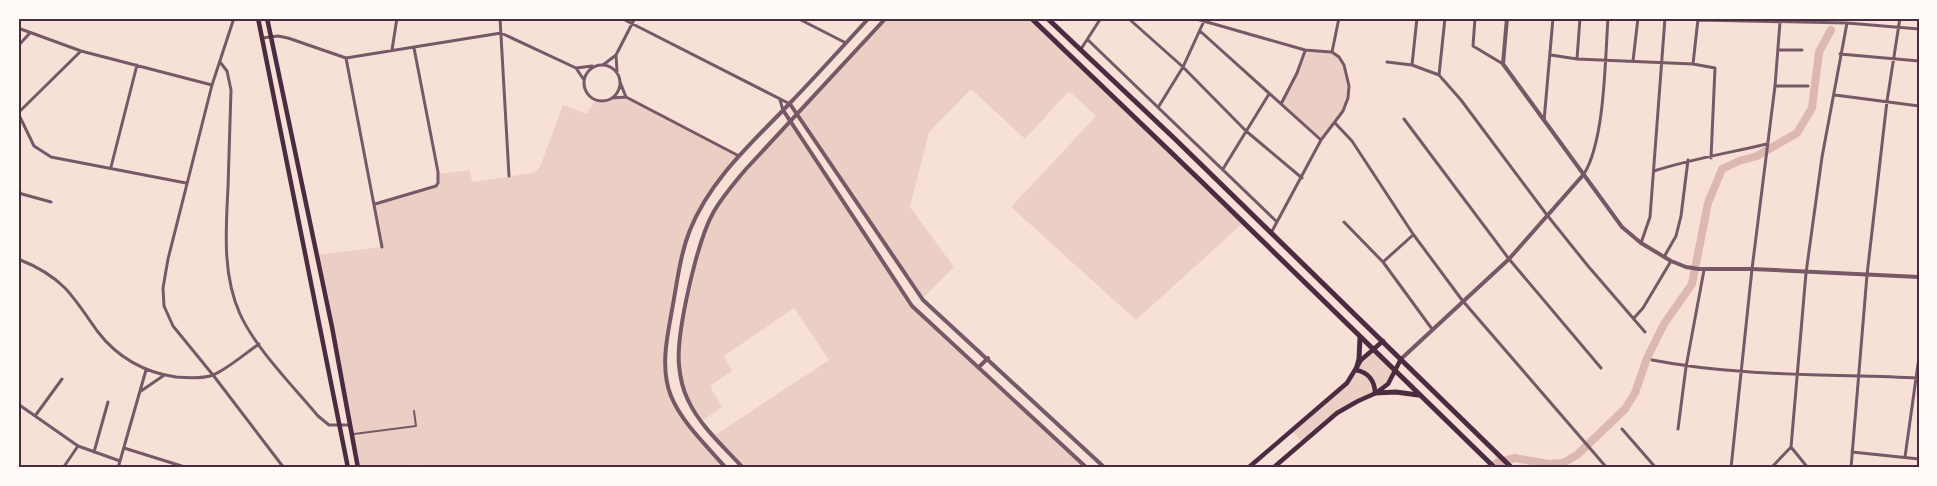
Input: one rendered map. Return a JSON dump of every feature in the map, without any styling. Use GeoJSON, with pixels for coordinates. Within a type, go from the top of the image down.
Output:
{"type":"FeatureCollection","features":[{"type":"Feature","properties":{"kind":"highway"},"geometry":{"type":"LineString","coordinates":[[1031,18],[1495,468]]}},
{"type":"Feature","properties":{"kind":"highway"},"geometry":{"type":"LineString","coordinates":[[1047,18],[1510,466]]}},
{"type":"Feature","properties":{"kind":"highway"},"geometry":{"type":"LineString","coordinates":[[1356,370],[1360,337]]}},
{"type":"Feature","properties":{"kind":"highway"},"geometry":{"type":"LineString","coordinates":[[1375,393],[1396,392],[1420,396]]}},
{"type":"Feature","properties":{"kind":"main road"},"geometry":{"type":"LineString","coordinates":[[258,18],[348,468]]}},
{"type":"Feature","properties":{"kind":"main road"},"geometry":{"type":"LineString","coordinates":[[267,18],[353,434],[358,468]]}},
{"type":"Feature","properties":{"kind":"main road"},"geometry":{"type":"LineString","coordinates":[[1248,468],[1347,383],[1361,360],[1383,341]]}},
{"type":"Feature","properties":{"kind":"main road"},"geometry":{"type":"LineString","coordinates":[[1273,468],[1337,414],[1388,384],[1401,359]]}},
{"type":"Feature","properties":{"kind":"main road"},"geometry":{"type":"LineString","coordinates":[[1356,370],[1370,377],[1374,383],[1375,393]]}},
{"type":"Feature","properties":{"kind":"street"},"geometry":{"type":"LineString","coordinates":[[234,18],[186,183],[168,259],[163,288],[164,306],[172,326],[213,375],[284,468]]}},
{"type":"Feature","properties":{"kind":"street"},"geometry":{"type":"LineString","coordinates":[[392,50],[397,18]]}},
{"type":"Feature","properties":{"kind":"street"},"geometry":{"type":"LineString","coordinates":[[500,18],[509,177]]}},
{"type":"Feature","properties":{"kind":"street"},"geometry":{"type":"LineString","coordinates":[[621,18],[790,104],[922,298],[1105,468]]}},
{"type":"Feature","properties":{"kind":"street"},"geometry":{"type":"LineString","coordinates":[[576,68],[603,64],[616,55],[636,18]]}},
{"type":"Feature","properties":{"kind":"street"},"geometry":{"type":"LineString","coordinates":[[796,18],[846,43]]}},
{"type":"Feature","properties":{"kind":"street"},"geometry":{"type":"LineString","coordinates":[[726,468],[677,409],[668,387],[666,349],[689,231],[705,199],[739,156],[869,18]]}},
{"type":"Feature","properties":{"kind":"street"},"geometry":{"type":"LineString","coordinates":[[743,468],[695,413],[683,388],[679,364],[683,325],[703,236],[724,196],[746,169],[886,18]]}},
{"type":"Feature","properties":{"kind":"street"},"geometry":{"type":"LineString","coordinates":[[1080,51],[1101,18]]}},
{"type":"Feature","properties":{"kind":"street"},"geometry":{"type":"LineString","coordinates":[[1128,18],[1183,67],[1246,131],[1302,178]]}},
{"type":"Feature","properties":{"kind":"street"},"geometry":{"type":"LineString","coordinates":[[1193,18],[1305,51],[1332,52],[1344,64],[1349,86],[1348,98],[1343,111],[1321,140],[1271,233]]}},
{"type":"Feature","properties":{"kind":"street"},"geometry":{"type":"LineString","coordinates":[[1332,52],[1339,18]]}},
{"type":"Feature","properties":{"kind":"street"},"geometry":{"type":"LineString","coordinates":[[1412,65],[1418,18]]}},
{"type":"Feature","properties":{"kind":"street"},"geometry":{"type":"LineString","coordinates":[[1438,75],[1445,18]]}},
{"type":"Feature","properties":{"kind":"street"},"geometry":{"type":"LineString","coordinates":[[1475,18],[1473,46],[1503,64],[1622,227],[1641,243],[1664,257],[1686,267],[1701,269],[1752,269],[1919,277]]}},
{"type":"Feature","properties":{"kind":"street"},"geometry":{"type":"LineString","coordinates":[[1503,64],[1507,18]]}},
{"type":"Feature","properties":{"kind":"street"},"geometry":{"type":"LineString","coordinates":[[1544,121],[1553,18]]}},
{"type":"Feature","properties":{"kind":"street"},"geometry":{"type":"LineString","coordinates":[[1577,59],[1580,18]]}},
{"type":"Feature","properties":{"kind":"street"},"geometry":{"type":"LineString","coordinates":[[1401,359],[1462,300],[1509,259],[1584,174],[1593,157],[1602,97],[1608,18]]}},
{"type":"Feature","properties":{"kind":"street"},"geometry":{"type":"LineString","coordinates":[[1633,61],[1638,18]]}},
{"type":"Feature","properties":{"kind":"street"},"geometry":{"type":"LineString","coordinates":[[1641,243],[1650,217],[1665,18]]}},
{"type":"Feature","properties":{"kind":"street"},"geometry":{"type":"LineString","coordinates":[[1851,468],[1867,275],[1887,102],[1900,18]]}},
{"type":"Feature","properties":{"kind":"street"},"geometry":{"type":"LineString","coordinates":[[1693,64],[1698,19],[1847,23],[1919,29]]}},
{"type":"Feature","properties":{"kind":"street"},"geometry":{"type":"LineString","coordinates":[[1159,106],[1183,67],[1204,21]]}},
{"type":"Feature","properties":{"kind":"street"},"geometry":{"type":"LineString","coordinates":[[1731,468],[1752,269],[1775,86],[1780,22]]}},
{"type":"Feature","properties":{"kind":"street"},"geometry":{"type":"LineString","coordinates":[[1771,468],[1791,447],[1806,273],[1822,157],[1847,23]]}},
{"type":"Feature","properties":{"kind":"street"},"geometry":{"type":"LineString","coordinates":[[18,28],[81,51],[213,85]]}},
{"type":"Feature","properties":{"kind":"street"},"geometry":{"type":"LineString","coordinates":[[1200,31],[1321,140]]}},
{"type":"Feature","properties":{"kind":"street"},"geometry":{"type":"LineString","coordinates":[[18,46],[29,33]]}},
{"type":"Feature","properties":{"kind":"street"},"geometry":{"type":"LineString","coordinates":[[262,38],[288,38],[346,58],[501,33],[576,68],[584,80]]}},
{"type":"Feature","properties":{"kind":"street"},"geometry":{"type":"LineString","coordinates":[[1088,40],[1277,222]]}},
{"type":"Feature","properties":{"kind":"street"},"geometry":{"type":"LineString","coordinates":[[375,204],[436,186],[439,179],[413,47]]}},
{"type":"Feature","properties":{"kind":"street"},"geometry":{"type":"LineString","coordinates":[[1778,50],[1802,50]]}},
{"type":"Feature","properties":{"kind":"street"},"geometry":{"type":"LineString","coordinates":[[81,51],[18,113],[34,146],[51,157],[186,183]]}},
{"type":"Feature","properties":{"kind":"street"},"geometry":{"type":"LineString","coordinates":[[1281,104],[1305,51]]}},
{"type":"Feature","properties":{"kind":"street"},"geometry":{"type":"LineString","coordinates":[[1840,54],[1919,61]]}},
{"type":"Feature","properties":{"kind":"street"},"geometry":{"type":"LineString","coordinates":[[616,55],[617,72],[626,97]]}},
{"type":"Feature","properties":{"kind":"street"},"geometry":{"type":"LineString","coordinates":[[1551,55],[1577,59],[1693,64],[1713,67],[1715,70],[1711,158]]}},
{"type":"Feature","properties":{"kind":"street"},"geometry":{"type":"LineString","coordinates":[[346,58],[382,247]]}},
{"type":"Feature","properties":{"kind":"street"},"geometry":{"type":"LineString","coordinates":[[220,62],[227,71],[231,90],[226,232],[231,291],[241,316],[259,344],[318,416],[329,425],[351,425]]}},
{"type":"Feature","properties":{"kind":"street"},"geometry":{"type":"LineString","coordinates":[[1387,62],[1412,65],[1438,75],[1461,100],[1588,267],[1645,332]]}},
{"type":"Feature","properties":{"kind":"street"},"geometry":{"type":"LineString","coordinates":[[603,64],[614,68],[617,72]]}},
{"type":"Feature","properties":{"kind":"street"},"geometry":{"type":"LineString","coordinates":[[111,167],[137,65]]}},
{"type":"Feature","properties":{"kind":"street"},"geometry":{"type":"LineString","coordinates":[[594,66],[586,73],[584,80],[584,87],[589,97],[600,101],[626,97],[739,156]]}},
{"type":"Feature","properties":{"kind":"street"},"geometry":{"type":"LineString","coordinates":[[612,98],[619,89],[620,82]]}},
{"type":"Feature","properties":{"kind":"street"},"geometry":{"type":"LineString","coordinates":[[1775,86],[1808,86]]}},
{"type":"Feature","properties":{"kind":"street"},"geometry":{"type":"LineString","coordinates":[[1223,169],[1269,94]]}},
{"type":"Feature","properties":{"kind":"street"},"geometry":{"type":"LineString","coordinates":[[1834,95],[1919,106]]}},
{"type":"Feature","properties":{"kind":"street"},"geometry":{"type":"LineString","coordinates":[[780,100],[783,111],[912,306],[1087,468]]}},
{"type":"Feature","properties":{"kind":"street"},"geometry":{"type":"LineString","coordinates":[[1404,119],[1509,259],[1601,368]]}},
{"type":"Feature","properties":{"kind":"street"},"geometry":{"type":"LineString","coordinates":[[1335,123],[1352,141],[1413,234],[1462,300],[1607,468]]}},
{"type":"Feature","properties":{"kind":"street"},"geometry":{"type":"LineString","coordinates":[[1654,171],[1688,160],[1711,158],[1767,145]]}},
{"type":"Feature","properties":{"kind":"street"},"geometry":{"type":"LineString","coordinates":[[1664,257],[1676,236],[1681,216],[1688,160]]}},
{"type":"Feature","properties":{"kind":"street"},"geometry":{"type":"LineString","coordinates":[[18,191],[51,202]]}},
{"type":"Feature","properties":{"kind":"street"},"geometry":{"type":"LineString","coordinates":[[1344,222],[1383,262],[1432,329]]}},
{"type":"Feature","properties":{"kind":"street"},"geometry":{"type":"LineString","coordinates":[[1383,262],[1413,234]]}},
{"type":"Feature","properties":{"kind":"street"},"geometry":{"type":"LineString","coordinates":[[19,261],[51,275],[81,306],[108,344],[146,370],[184,378],[213,375],[259,344]]}},
{"type":"Feature","properties":{"kind":"street"},"geometry":{"type":"LineString","coordinates":[[1634,318],[1643,308],[1671,261]]}},
{"type":"Feature","properties":{"kind":"street"},"geometry":{"type":"LineString","coordinates":[[1678,429],[1701,269]]}},
{"type":"Feature","properties":{"kind":"street"},"geometry":{"type":"LineString","coordinates":[[1905,457],[1918,378],[1919,357]]}},
{"type":"Feature","properties":{"kind":"street"},"geometry":{"type":"LineString","coordinates":[[979,367],[988,358]]}},
{"type":"Feature","properties":{"kind":"street"},"geometry":{"type":"LineString","coordinates":[[1652,360],[1686,367],[1797,376],[1857,375],[1918,378]]}},
{"type":"Feature","properties":{"kind":"street"},"geometry":{"type":"LineString","coordinates":[[118,468],[146,370]]}},
{"type":"Feature","properties":{"kind":"street"},"geometry":{"type":"LineString","coordinates":[[140,392],[164,375]]}},
{"type":"Feature","properties":{"kind":"street"},"geometry":{"type":"LineString","coordinates":[[35,416],[62,379]]}},
{"type":"Feature","properties":{"kind":"street"},"geometry":{"type":"LineString","coordinates":[[94,452],[108,402]]}},
{"type":"Feature","properties":{"kind":"street"},"geometry":{"type":"LineString","coordinates":[[18,404],[78,446],[120,460]]}},
{"type":"Feature","properties":{"kind":"street"},"geometry":{"type":"LineString","coordinates":[[353,434],[416,426],[414,411]]}},
{"type":"Feature","properties":{"kind":"street"},"geometry":{"type":"LineString","coordinates":[[1622,429],[1656,468]]}},
{"type":"Feature","properties":{"kind":"street"},"geometry":{"type":"LineString","coordinates":[[63,468],[78,446]]}},
{"type":"Feature","properties":{"kind":"street"},"geometry":{"type":"LineString","coordinates":[[1791,447],[1808,468]]}},
{"type":"Feature","properties":{"kind":"street"},"geometry":{"type":"LineString","coordinates":[[124,448],[188,468]]}},
{"type":"Feature","properties":{"kind":"street"},"geometry":{"type":"LineString","coordinates":[[1852,452],[1919,459]]}},
{"type":"Feature","properties":{"kind":"shaded area"},"geometry":{"type":"Polygon","coordinates":[[[886,18],[1031,18],[1243,223],[1136,320],[1011,207],[1096,116],[1069,91],[1025,139],[971,89],[929,132],[910,207],[954,267],[922,299],[798,115],[886,18]]]}},
{"type":"Feature","properties":{"kind":"shaded area"},"geometry":{"type":"Polygon","coordinates":[[[1305,50],[1334,53],[1342,62],[1348,84],[1343,110],[1321,140],[1281,104],[1297,73],[1305,50]]]}},
{"type":"Feature","properties":{"kind":"shaded area"},"geometry":{"type":"Polygon","coordinates":[[[626,97],[739,156],[717,183],[697,214],[683,253],[666,349],[667,380],[677,409],[726,468],[418,468],[417,464],[393,468],[358,468],[316,255],[382,247],[375,204],[436,186],[438,174],[470,170],[472,182],[533,173],[540,167],[563,105],[587,114],[595,100],[626,97]]]}},
{"type":"Feature","properties":{"kind":"shaded area"},"geometry":{"type":"Polygon","coordinates":[[[791,122],[912,306],[1087,468],[743,468],[714,436],[829,360],[794,308],[724,356],[732,371],[710,386],[722,407],[702,421],[688,401],[679,364],[683,325],[703,236],[724,196],[791,122]]]}},
{"type":"Feature","properties":{"kind":"shaded area"},"geometry":{"type":"Polygon","coordinates":[[[1374,350],[1398,374],[1375,393],[1347,407],[1303,444],[1292,430],[1347,383],[1374,350]]]}},
{"type":"Feature","properties":{"kind":"waterway"},"geometry":{"type":"LineString","coordinates":[[1489,468],[1498,462],[1515,458],[1548,464],[1563,463],[1577,455],[1625,409],[1635,393],[1647,358],[1664,324],[1692,284],[1708,203],[1722,169],[1757,156],[1797,133],[1812,108],[1819,52],[1831,30]]}}]}
